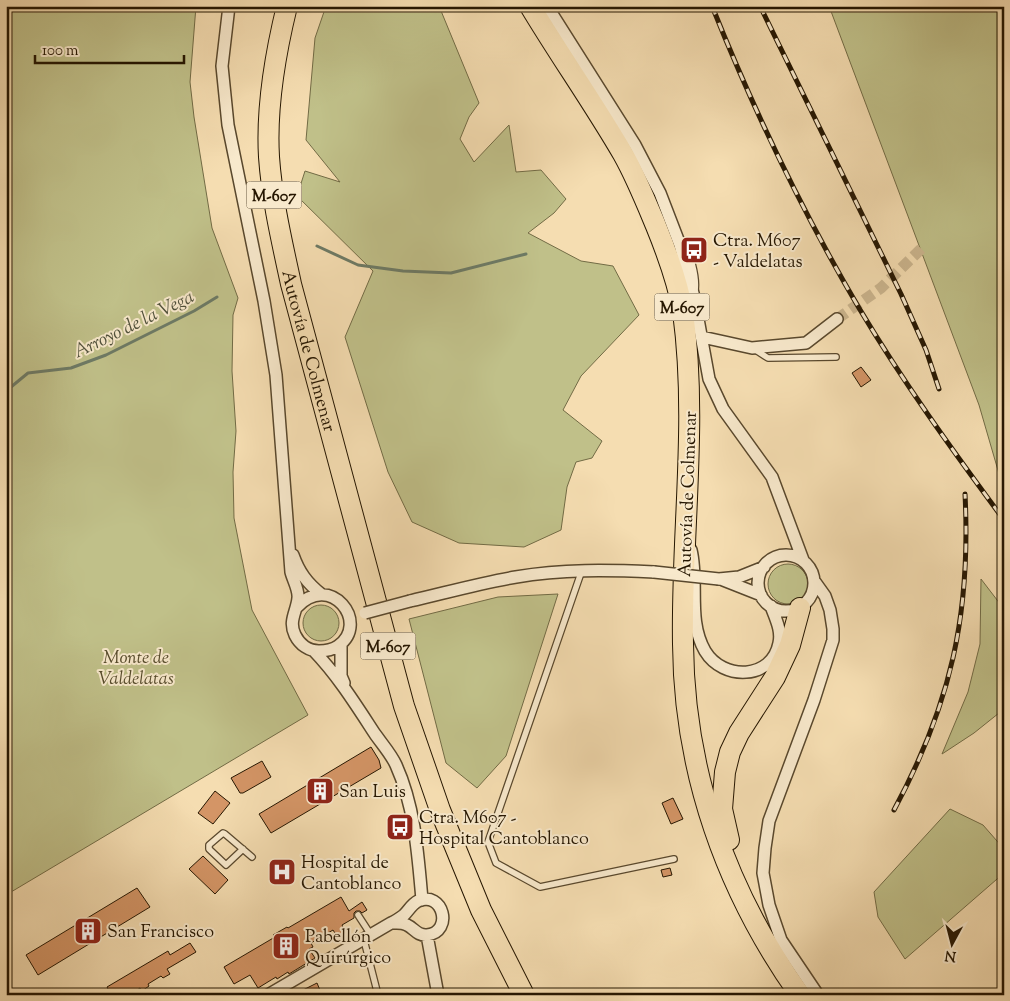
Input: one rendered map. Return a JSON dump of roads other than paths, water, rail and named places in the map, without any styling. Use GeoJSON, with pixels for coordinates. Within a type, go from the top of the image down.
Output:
{"type":"FeatureCollection","features":[{"type":"Feature","properties":{"kind":"highway","name":"Autovía de Colmenar"},"geometry":{"type":"LineString","coordinates":[[287,6],[278,46],[270,105],[269,156],[277,222],[291,284],[404,706],[440,810],[481,910],[524,995]]}},
{"type":"Feature","properties":{"kind":"highway","name":"Autovía de Colmenar"},"geometry":{"type":"LineString","coordinates":[[530,6],[623,155],[660,237],[675,280],[682,310],[690,391],[683,645],[685,692],[690,732],[705,803],[730,873],[749,913],[800,995]]}},
{"type":"Feature","properties":{"kind":"highway"},"geometry":{"type":"LineString","coordinates":[[763,936],[755,902],[728,836],[722,809],[725,772],[730,752],[739,733],[775,677],[790,645],[800,608]]}},
{"type":"Feature","properties":{"kind":"street"},"geometry":{"type":"LineString","coordinates":[[229,6],[222,66],[228,125],[264,301],[276,375],[291,572],[299,595],[297,607]]}},
{"type":"Feature","properties":{"kind":"street"},"geometry":{"type":"LineString","coordinates":[[547,6],[635,145],[660,193],[680,245],[694,297],[709,379],[723,409],[772,477],[803,560],[813,573],[815,582],[825,596],[830,610],[833,640],[814,700],[769,821],[763,873],[768,905],[781,940],[818,995]]}},
{"type":"Feature","properties":{"kind":"street"},"geometry":{"type":"LineString","coordinates":[[702,337],[752,348],[806,343],[837,319]]}},
{"type":"Feature","properties":{"kind":"street"},"geometry":{"type":"LineString","coordinates":[[687,531],[695,566],[695,621],[704,650],[716,664],[723,669],[735,672],[748,672],[756,670],[770,660],[776,653],[780,636],[771,606]]}},
{"type":"Feature","properties":{"kind":"street"},"geometry":{"type":"LineString","coordinates":[[289,544],[297,567],[307,582],[321,594]]}},
{"type":"Feature","properties":{"kind":"street"},"geometry":{"type":"LineString","coordinates":[[803,560],[789,555],[780,555],[770,559],[760,575],[758,585],[761,595],[771,606],[779,610],[790,611],[800,608],[805,604],[811,597],[815,582]]}},
{"type":"Feature","properties":{"kind":"street"},"geometry":{"type":"LineString","coordinates":[[346,608],[365,612],[515,577],[582,570],[654,572],[719,579],[739,577],[764,567]]}},
{"type":"Feature","properties":{"kind":"street"},"geometry":{"type":"LineString","coordinates":[[719,579],[761,595]]}},
{"type":"Feature","properties":{"kind":"street"},"geometry":{"type":"LineString","coordinates":[[314,651],[333,649],[341,644],[348,632],[350,625],[346,608],[331,596],[321,594],[303,600],[293,615],[294,633],[299,641],[314,651],[328,666],[396,764],[413,825],[422,900]]}},
{"type":"Feature","properties":{"kind":"street"},"geometry":{"type":"LineString","coordinates":[[350,625],[365,612]]}},
{"type":"Feature","properties":{"kind":"street"},"geometry":{"type":"LineString","coordinates":[[341,644],[341,676],[350,696]]}},
{"type":"Feature","properties":{"kind":"street"},"geometry":{"type":"LineString","coordinates":[[268,995],[391,923],[405,914],[415,902],[431,900],[442,911],[443,916],[443,922],[437,931],[427,935],[419,934],[410,926],[401,923],[391,923]]}},
{"type":"Feature","properties":{"kind":"street"},"geometry":{"type":"LineString","coordinates":[[410,908],[407,916],[410,926]]}},
{"type":"Feature","properties":{"kind":"street"},"geometry":{"type":"LineString","coordinates":[[427,935],[438,995]]}},
{"type":"Feature","properties":{"kind":"lane"},"geometry":{"type":"LineString","coordinates":[[752,348],[768,358],[836,357]]}},
{"type":"Feature","properties":{"kind":"lane"},"geometry":{"type":"LineString","coordinates":[[582,570],[488,842],[496,863],[540,887],[674,860]]}},
{"type":"Feature","properties":{"kind":"lane"},"geometry":{"type":"LineString","coordinates":[[243,849],[226,865],[209,849],[209,845],[222,833],[243,849],[252,857]]}},
{"type":"Feature","properties":{"kind":"lane"},"geometry":{"type":"LineString","coordinates":[[358,915],[367,938],[378,995]]}},
{"type":"Feature","properties":{"kind":"waterway"},"geometry":{"type":"LineString","coordinates":[[317,246],[358,265],[403,271],[451,273],[526,254]]}},
{"type":"Feature","properties":{"kind":"waterway","name":"Arroyo de la Vega"},"geometry":{"type":"LineString","coordinates":[[6,389],[28,373],[71,368],[106,355],[194,311],[217,297]]}},
{"type":"Feature","properties":{"kind":"tunnel"},"geometry":{"type":"LineString","coordinates":[[837,319],[881,288],[922,248]]}},
{"type":"Feature","properties":{"kind":"railway"},"geometry":{"type":"LineString","coordinates":[[712,6],[780,160],[818,235],[859,308],[947,442],[1004,520]]}},
{"type":"Feature","properties":{"kind":"railway"},"geometry":{"type":"LineString","coordinates":[[760,6],[901,294],[926,350],[939,389]]}},
{"type":"Feature","properties":{"kind":"railway"},"geometry":{"type":"LineString","coordinates":[[894,810],[914,771],[930,733],[953,657],[960,619],[964,579],[966,538],[965,494]]}},
{"type":"Feature","properties":{"kind":"place","name":"Ctra. M607 - Valdelatas"},"geometry":{"type":"Point","coordinates":[694,250]}},
{"type":"Feature","properties":{"kind":"place","name":"San Luis"},"geometry":{"type":"Point","coordinates":[320,791]}},
{"type":"Feature","properties":{"kind":"place","name":"Ctra. M607 - Hospital Cantoblanco"},"geometry":{"type":"Point","coordinates":[400,827]}},
{"type":"Feature","properties":{"kind":"place","name":"Hospital de Cantoblanco"},"geometry":{"type":"Point","coordinates":[282,872]}},
{"type":"Feature","properties":{"kind":"place","name":"San Francisco"},"geometry":{"type":"Point","coordinates":[88,931]}},
{"type":"Feature","properties":{"kind":"place","name":"Pabellón Quirúrgico"},"geometry":{"type":"Point","coordinates":[286,946]}},
{"type":"Feature","properties":{"kind":"park label","name":"Monte de Valdelatas"},"geometry":{"type":"Point","coordinates":[136,668]}}]}
